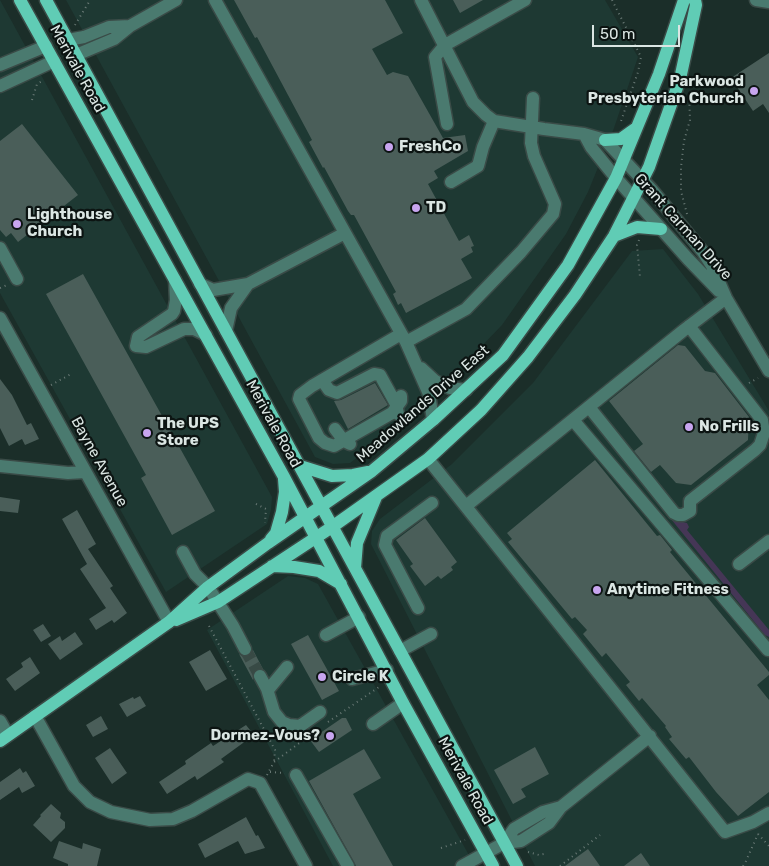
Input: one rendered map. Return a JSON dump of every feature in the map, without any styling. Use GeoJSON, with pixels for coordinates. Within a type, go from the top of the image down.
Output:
{"type":"FeatureCollection","features":[{"type":"Feature","properties":{"kind":"main road","name":"Merivale Road"},"geometry":{"type":"LineString","coordinates":[[20,0],[284,477],[493,866]]}},
{"type":"Feature","properties":{"kind":"main road","name":"Merivale Road"},"geometry":{"type":"LineString","coordinates":[[46,0],[517,866]]}},
{"type":"Feature","properties":{"kind":"main road","name":"Meadowlands Drive East"},"geometry":{"type":"LineString","coordinates":[[169,622],[208,587],[372,471],[433,420],[503,355],[568,265],[616,178],[659,74],[684,0]]}},
{"type":"Feature","properties":{"kind":"main road"},"geometry":{"type":"LineString","coordinates":[[4,738],[169,622],[218,602],[332,527],[428,458],[481,410],[528,357],[575,295],[614,236],[634,198],[649,166],[680,79],[696,5],[695,0]]}},
{"type":"Feature","properties":{"kind":"main road"},"geometry":{"type":"LineString","coordinates":[[46,46],[68,40]]}},
{"type":"Feature","properties":{"kind":"main road"},"geometry":{"type":"LineString","coordinates":[[54,61],[76,55]]}},
{"type":"Feature","properties":{"kind":"main road"},"geometry":{"type":"LineString","coordinates":[[605,140],[622,139],[639,126]]}},
{"type":"Feature","properties":{"kind":"main road"},"geometry":{"type":"LineString","coordinates":[[614,236],[636,226],[661,229]]}},
{"type":"Feature","properties":{"kind":"main road"},"geometry":{"type":"LineString","coordinates":[[300,466],[332,476],[354,475],[372,471]]}},
{"type":"Feature","properties":{"kind":"main road"},"geometry":{"type":"LineString","coordinates":[[268,543],[276,533],[282,512],[285,492],[284,477]]}},
{"type":"Feature","properties":{"kind":"main road"},"geometry":{"type":"LineString","coordinates":[[355,568],[357,543],[376,496]]}},
{"type":"Feature","properties":{"kind":"main road"},"geometry":{"type":"LineString","coordinates":[[272,566],[294,566],[319,570],[341,584]]}},
{"type":"Feature","properties":{"kind":"street"},"geometry":{"type":"LineString","coordinates":[[76,55],[114,40],[130,26],[176,0]]}},
{"type":"Feature","properties":{"kind":"street"},"geometry":{"type":"LineString","coordinates":[[215,0],[404,338],[429,394],[433,420]]}},
{"type":"Feature","properties":{"kind":"street"},"geometry":{"type":"LineString","coordinates":[[421,0],[473,102],[486,115],[494,120],[584,134],[605,140]]}},
{"type":"Feature","properties":{"kind":"street"},"geometry":{"type":"LineString","coordinates":[[447,124],[435,58],[444,45],[525,0]]}},
{"type":"Feature","properties":{"kind":"street"},"geometry":{"type":"LineString","coordinates":[[756,0],[769,2]]}},
{"type":"Feature","properties":{"kind":"street"},"geometry":{"type":"LineString","coordinates":[[68,40],[84,37],[108,27],[130,26]]}},
{"type":"Feature","properties":{"kind":"street"},"geometry":{"type":"LineString","coordinates":[[0,65],[46,46]]}},
{"type":"Feature","properties":{"kind":"street"},"geometry":{"type":"LineString","coordinates":[[0,86],[54,61]]}},
{"type":"Feature","properties":{"kind":"street"},"geometry":{"type":"LineString","coordinates":[[401,396],[397,408],[392,413],[334,446],[319,438],[299,399],[300,394],[317,383],[404,338],[466,309],[521,252],[553,214],[555,204],[534,156],[532,143],[533,98]]}},
{"type":"Feature","properties":{"kind":"street"},"geometry":{"type":"LineString","coordinates":[[450,182],[478,166],[483,147],[494,120]]}},
{"type":"Feature","properties":{"kind":"street","name":"Grant Carman Drive"},"geometry":{"type":"LineString","coordinates":[[584,134],[591,147],[616,178],[726,298]]}},
{"type":"Feature","properties":{"kind":"street","name":"Grant Carman Drive"},"geometry":{"type":"LineString","coordinates":[[605,140],[642,179],[703,252],[712,266],[726,298],[766,373]]}},
{"type":"Feature","properties":{"kind":"street"},"geometry":{"type":"LineString","coordinates":[[200,284],[213,290],[248,284],[345,233]]}},
{"type":"Feature","properties":{"kind":"street"},"geometry":{"type":"LineString","coordinates":[[0,248],[17,278]]}},
{"type":"Feature","properties":{"kind":"street"},"geometry":{"type":"LineString","coordinates":[[175,280],[176,300],[174,311],[138,337],[136,346],[146,347],[184,329],[194,329],[206,335]]}},
{"type":"Feature","properties":{"kind":"street"},"geometry":{"type":"LineString","coordinates":[[226,331],[230,308],[248,284]]}},
{"type":"Feature","properties":{"kind":"street"},"geometry":{"type":"LineString","coordinates":[[466,506],[726,298]]}},
{"type":"Feature","properties":{"kind":"street","name":"Bayne Avenue"},"geometry":{"type":"LineString","coordinates":[[0,318],[169,622]]}},
{"type":"Feature","properties":{"kind":"street"},"geometry":{"type":"LineString","coordinates":[[589,407],[674,513],[683,515],[690,511],[690,501],[756,450],[764,433],[762,420],[689,326]]}},
{"type":"Feature","properties":{"kind":"street"},"geometry":{"type":"LineString","coordinates":[[417,365],[435,381],[450,388],[466,390]]}},
{"type":"Feature","properties":{"kind":"street"},"geometry":{"type":"LineString","coordinates":[[317,383],[337,393],[374,374],[380,375],[397,408]]}},
{"type":"Feature","properties":{"kind":"street"},"geometry":{"type":"LineString","coordinates":[[572,420],[769,651]]}},
{"type":"Feature","properties":{"kind":"street"},"geometry":{"type":"LineString","coordinates":[[336,429],[344,441]]}},
{"type":"Feature","properties":{"kind":"street"},"geometry":{"type":"LineString","coordinates":[[428,458],[725,832],[755,828],[769,813]]}},
{"type":"Feature","properties":{"kind":"street"},"geometry":{"type":"LineString","coordinates":[[0,466],[68,473],[85,472]]}},
{"type":"Feature","properties":{"kind":"street"},"geometry":{"type":"LineString","coordinates":[[418,608],[385,545],[387,536],[432,503]]}},
{"type":"Feature","properties":{"kind":"street"},"geometry":{"type":"LineString","coordinates":[[739,564],[769,541]]}},
{"type":"Feature","properties":{"kind":"street"},"geometry":{"type":"LineString","coordinates":[[183,552],[196,574],[218,602],[246,649]]}},
{"type":"Feature","properties":{"kind":"street"},"geometry":{"type":"LineString","coordinates":[[326,635],[359,617]]}},
{"type":"Feature","properties":{"kind":"street"},"geometry":{"type":"LineString","coordinates":[[400,651],[431,634]]}},
{"type":"Feature","properties":{"kind":"street"},"geometry":{"type":"LineString","coordinates":[[268,690],[287,668]]}},
{"type":"Feature","properties":{"kind":"street"},"geometry":{"type":"LineString","coordinates":[[352,679],[387,670]]}},
{"type":"Feature","properties":{"kind":"street"},"geometry":{"type":"LineString","coordinates":[[260,676],[268,690],[274,712],[282,722],[300,726],[320,712]]}},
{"type":"Feature","properties":{"kind":"street"},"geometry":{"type":"LineString","coordinates":[[373,724],[404,703]]}},
{"type":"Feature","properties":{"kind":"street"},"geometry":{"type":"LineString","coordinates":[[35,716],[74,786],[90,802],[111,812],[150,820],[173,819],[254,781],[306,866]]}},
{"type":"Feature","properties":{"kind":"street"},"geometry":{"type":"LineString","coordinates":[[0,721],[4,738]]}},
{"type":"Feature","properties":{"kind":"street"},"geometry":{"type":"LineString","coordinates":[[462,866],[504,843],[514,828],[543,812],[561,807],[650,736]]}},
{"type":"Feature","properties":{"kind":"street"},"geometry":{"type":"LineString","coordinates":[[296,775],[348,866]]}},
{"type":"Feature","properties":{"kind":"path"},"geometry":{"type":"LineString","coordinates":[[75,25],[89,2],[88,0]]}},
{"type":"Feature","properties":{"kind":"path"},"geometry":{"type":"LineString","coordinates":[[612,0],[641,57],[638,72],[622,116],[621,127]]}},
{"type":"Feature","properties":{"kind":"path"},"geometry":{"type":"LineString","coordinates":[[32,100],[37,84],[46,79]]}},
{"type":"Feature","properties":{"kind":"path"},"geometry":{"type":"LineString","coordinates":[[688,216],[681,191],[681,167],[684,140],[690,120],[689,94]]}},
{"type":"Feature","properties":{"kind":"path"},"geometry":{"type":"LineString","coordinates":[[640,277],[637,245],[641,234]]}},
{"type":"Feature","properties":{"kind":"path"},"geometry":{"type":"LineString","coordinates":[[746,385],[766,373]]}},
{"type":"Feature","properties":{"kind":"path"},"geometry":{"type":"LineString","coordinates":[[40,391],[71,374]]}},
{"type":"Feature","properties":{"kind":"path"},"geometry":{"type":"LineString","coordinates":[[256,504],[266,509],[265,523],[267,526]]}},
{"type":"Feature","properties":{"kind":"path"},"geometry":{"type":"LineString","coordinates":[[209,626],[276,750],[270,772]]}},
{"type":"Feature","properties":{"kind":"path"},"geometry":{"type":"LineString","coordinates":[[323,726],[379,688]]}},
{"type":"Feature","properties":{"kind":"path"},"geometry":{"type":"LineString","coordinates":[[274,762],[306,737]]}},
{"type":"Feature","properties":{"kind":"path"},"geometry":{"type":"LineString","coordinates":[[254,781],[270,772],[296,775]]}},
{"type":"Feature","properties":{"kind":"path"},"geometry":{"type":"LineString","coordinates":[[755,828],[769,846]]}},
{"type":"Feature","properties":{"kind":"path"},"geometry":{"type":"LineString","coordinates":[[742,866],[746,861],[755,828]]}},
{"type":"Feature","properties":{"kind":"path"},"geometry":{"type":"LineString","coordinates":[[560,866],[600,835]]}},
{"type":"Feature","properties":{"kind":"path"},"geometry":{"type":"LineString","coordinates":[[441,848],[465,840]]}},
{"type":"Feature","properties":{"kind":"path"},"geometry":{"type":"LineString","coordinates":[[528,852],[539,855],[544,854]]}},
{"type":"Feature","properties":{"kind":"shaded area"},"geometry":{"type":"Polygon","coordinates":[[[0,0],[272,497],[267,524],[166,592],[0,293],[0,0]]]}},
{"type":"Feature","properties":{"kind":"shaded area"},"geometry":{"type":"Polygon","coordinates":[[[66,0],[605,0],[638,57],[614,128],[588,192],[566,234],[502,325],[422,408],[350,463],[333,464],[315,457],[66,0]]]}},
{"type":"Feature","properties":{"kind":"shaded area"},"geometry":{"type":"Polygon","coordinates":[[[663,249],[698,294],[769,411],[769,866],[535,866],[371,544],[372,531],[380,519],[452,464],[533,383],[632,251],[663,249]]]}},
{"type":"Feature","properties":{"kind":"shaded area"},"geometry":{"type":"Polygon","coordinates":[[[671,519],[687,523],[689,527],[687,530],[769,630],[769,637],[765,635],[671,519]]]}},
{"type":"Feature","properties":{"kind":"shaded area"},"geometry":{"type":"Polygon","coordinates":[[[288,576],[305,578],[318,584],[475,866],[333,866],[207,630],[288,576]]]}},
{"type":"Feature","properties":{"kind":"building"},"geometry":{"type":"Polygon","coordinates":[[[234,0],[385,0],[403,33],[372,49],[387,75],[393,72],[408,76],[443,138],[465,135],[468,151],[434,171],[438,178],[428,184],[459,241],[469,235],[474,246],[471,247],[473,252],[461,259],[472,278],[406,313],[401,303],[398,305],[393,294],[396,292],[354,215],[351,215],[348,211],[323,168],[309,142],[312,140],[257,37],[255,38],[234,0]]]}},
{"type":"Feature","properties":{"kind":"building"},"geometry":{"type":"Polygon","coordinates":[[[453,0],[483,0],[460,13],[453,0]]]}},
{"type":"Feature","properties":{"kind":"building","name":"Parkwood Presbyterian Church"},"geometry":{"type":"Polygon","coordinates":[[[769,53],[769,113],[763,104],[753,111],[731,78],[769,53]]]}},
{"type":"Feature","properties":{"kind":"building"},"geometry":{"type":"Polygon","coordinates":[[[22,124],[78,195],[18,242],[11,233],[6,237],[0,230],[0,141],[22,124]]]}},
{"type":"Feature","properties":{"kind":"building"},"geometry":{"type":"Polygon","coordinates":[[[83,274],[215,511],[172,535],[141,478],[146,475],[46,294],[83,274]]]}},
{"type":"Feature","properties":{"kind":"building","name":"No Frills"},"geometry":{"type":"Polygon","coordinates":[[[678,345],[685,346],[705,371],[715,373],[749,417],[748,440],[691,485],[676,483],[660,465],[651,472],[634,451],[643,444],[609,401],[678,345]]]}},
{"type":"Feature","properties":{"kind":"building"},"geometry":{"type":"Polygon","coordinates":[[[0,379],[12,395],[27,425],[31,423],[39,439],[25,445],[22,439],[9,446],[0,428],[0,379]]]}},
{"type":"Feature","properties":{"kind":"building"},"geometry":{"type":"Polygon","coordinates":[[[375,383],[388,405],[348,429],[334,401],[341,400],[375,383]]]}},
{"type":"Feature","properties":{"kind":"building"},"geometry":{"type":"Polygon","coordinates":[[[595,460],[657,536],[660,535],[672,550],[670,552],[769,672],[769,675],[757,685],[769,700],[769,792],[738,816],[716,792],[689,757],[686,759],[669,739],[672,737],[666,726],[642,698],[639,701],[626,685],[630,682],[606,653],[602,657],[583,634],[587,630],[575,617],[572,619],[508,542],[512,539],[507,533],[595,460]]]}},
{"type":"Feature","properties":{"kind":"building"},"geometry":{"type":"Polygon","coordinates":[[[0,497],[20,500],[18,513],[0,511],[0,497]]]}},
{"type":"Feature","properties":{"kind":"building"},"geometry":{"type":"Polygon","coordinates":[[[77,510],[96,544],[88,549],[113,586],[110,588],[127,613],[114,623],[112,620],[96,630],[89,619],[106,608],[80,569],[87,564],[62,519],[77,510]]]}},
{"type":"Feature","properties":{"kind":"building"},"geometry":{"type":"Polygon","coordinates":[[[425,518],[457,562],[451,567],[453,570],[441,579],[438,576],[425,586],[410,566],[413,564],[396,540],[425,518]]]}},
{"type":"Feature","properties":{"kind":"building"},"geometry":{"type":"Polygon","coordinates":[[[43,624],[51,636],[41,642],[33,630],[43,624]]]}},
{"type":"Feature","properties":{"kind":"building"},"geometry":{"type":"Polygon","coordinates":[[[75,632],[83,644],[60,660],[48,644],[60,636],[62,641],[75,632]]]}},
{"type":"Feature","properties":{"kind":"building"},"geometry":{"type":"Polygon","coordinates":[[[308,635],[339,691],[322,700],[291,644],[308,635]]]}},
{"type":"Feature","properties":{"kind":"building"},"geometry":{"type":"Polygon","coordinates":[[[210,650],[227,679],[206,691],[189,662],[210,650]]]}},
{"type":"Feature","properties":{"kind":"building"},"geometry":{"type":"Polygon","coordinates":[[[253,650],[263,669],[253,671],[253,680],[239,654],[244,657],[248,656],[253,650]]]}},
{"type":"Feature","properties":{"kind":"building"},"geometry":{"type":"Polygon","coordinates":[[[30,657],[40,673],[15,691],[6,679],[23,667],[21,663],[30,657]]]}},
{"type":"Feature","properties":{"kind":"building"},"geometry":{"type":"Polygon","coordinates":[[[140,696],[146,706],[127,717],[119,704],[133,697],[134,699],[140,696]]]}},
{"type":"Feature","properties":{"kind":"building"},"geometry":{"type":"Polygon","coordinates":[[[101,716],[108,729],[93,737],[86,725],[101,716]]]}},
{"type":"Feature","properties":{"kind":"building","name":"Dormez-Vous?"},"geometry":{"type":"Polygon","coordinates":[[[342,718],[346,718],[352,730],[319,752],[310,740],[342,718]]]}},
{"type":"Feature","properties":{"kind":"building"},"geometry":{"type":"Polygon","coordinates":[[[246,725],[254,735],[221,759],[224,762],[197,780],[195,776],[167,794],[159,782],[186,764],[185,761],[211,743],[213,746],[246,725]]]}},
{"type":"Feature","properties":{"kind":"building"},"geometry":{"type":"Polygon","coordinates":[[[535,747],[549,774],[521,789],[526,797],[513,804],[494,770],[535,747]]]}},
{"type":"Feature","properties":{"kind":"building"},"geometry":{"type":"Polygon","coordinates":[[[110,748],[127,773],[112,784],[95,758],[110,748]]]}},
{"type":"Feature","properties":{"kind":"building"},"geometry":{"type":"Polygon","coordinates":[[[364,749],[381,778],[353,794],[393,866],[356,866],[309,781],[364,749]]]}},
{"type":"Feature","properties":{"kind":"building"},"geometry":{"type":"Polygon","coordinates":[[[20,768],[23,773],[26,771],[35,786],[22,793],[19,787],[0,800],[0,782],[20,768]]]}},
{"type":"Feature","properties":{"kind":"building"},"geometry":{"type":"Polygon","coordinates":[[[51,804],[61,813],[60,818],[65,822],[65,828],[51,842],[33,825],[51,804]]]}},
{"type":"Feature","properties":{"kind":"building"},"geometry":{"type":"Polygon","coordinates":[[[246,817],[265,848],[245,854],[238,841],[205,858],[198,844],[246,817]]]}},
{"type":"Feature","properties":{"kind":"building"},"geometry":{"type":"Polygon","coordinates":[[[59,841],[82,849],[83,843],[101,849],[97,866],[68,866],[68,864],[53,858],[59,841]]]}},
{"type":"Feature","properties":{"kind":"building"},"geometry":{"type":"Polygon","coordinates":[[[588,849],[600,866],[565,866],[577,857],[588,849]]]}},
{"type":"Feature","properties":{"kind":"building"},"geometry":{"type":"Polygon","coordinates":[[[641,853],[650,866],[624,866],[641,853]]]}},
{"type":"Feature","properties":{"kind":"tunnel"},"geometry":{"type":"LineString","coordinates":[[245,649],[260,676]]}},
{"type":"Feature","properties":{"kind":"place","name":"Parkwood Presbyterian Church"},"geometry":{"type":"Point","coordinates":[754,91]}},
{"type":"Feature","properties":{"kind":"place","name":"FreshCo"},"geometry":{"type":"Point","coordinates":[389,147]}},
{"type":"Feature","properties":{"kind":"place","name":"TD"},"geometry":{"type":"Point","coordinates":[416,208]}},
{"type":"Feature","properties":{"kind":"place","name":"Lighthouse Church"},"geometry":{"type":"Point","coordinates":[17,224]}},
{"type":"Feature","properties":{"kind":"place","name":"No Frills"},"geometry":{"type":"Point","coordinates":[689,427]}},
{"type":"Feature","properties":{"kind":"place","name":"The UPS Store"},"geometry":{"type":"Point","coordinates":[147,433]}},
{"type":"Feature","properties":{"kind":"place","name":"Anytime Fitness"},"geometry":{"type":"Point","coordinates":[597,590]}},
{"type":"Feature","properties":{"kind":"place","name":"Circle K"},"geometry":{"type":"Point","coordinates":[322,677]}},
{"type":"Feature","properties":{"kind":"place","name":"Dormez-Vous?"},"geometry":{"type":"Point","coordinates":[330,736]}}]}
